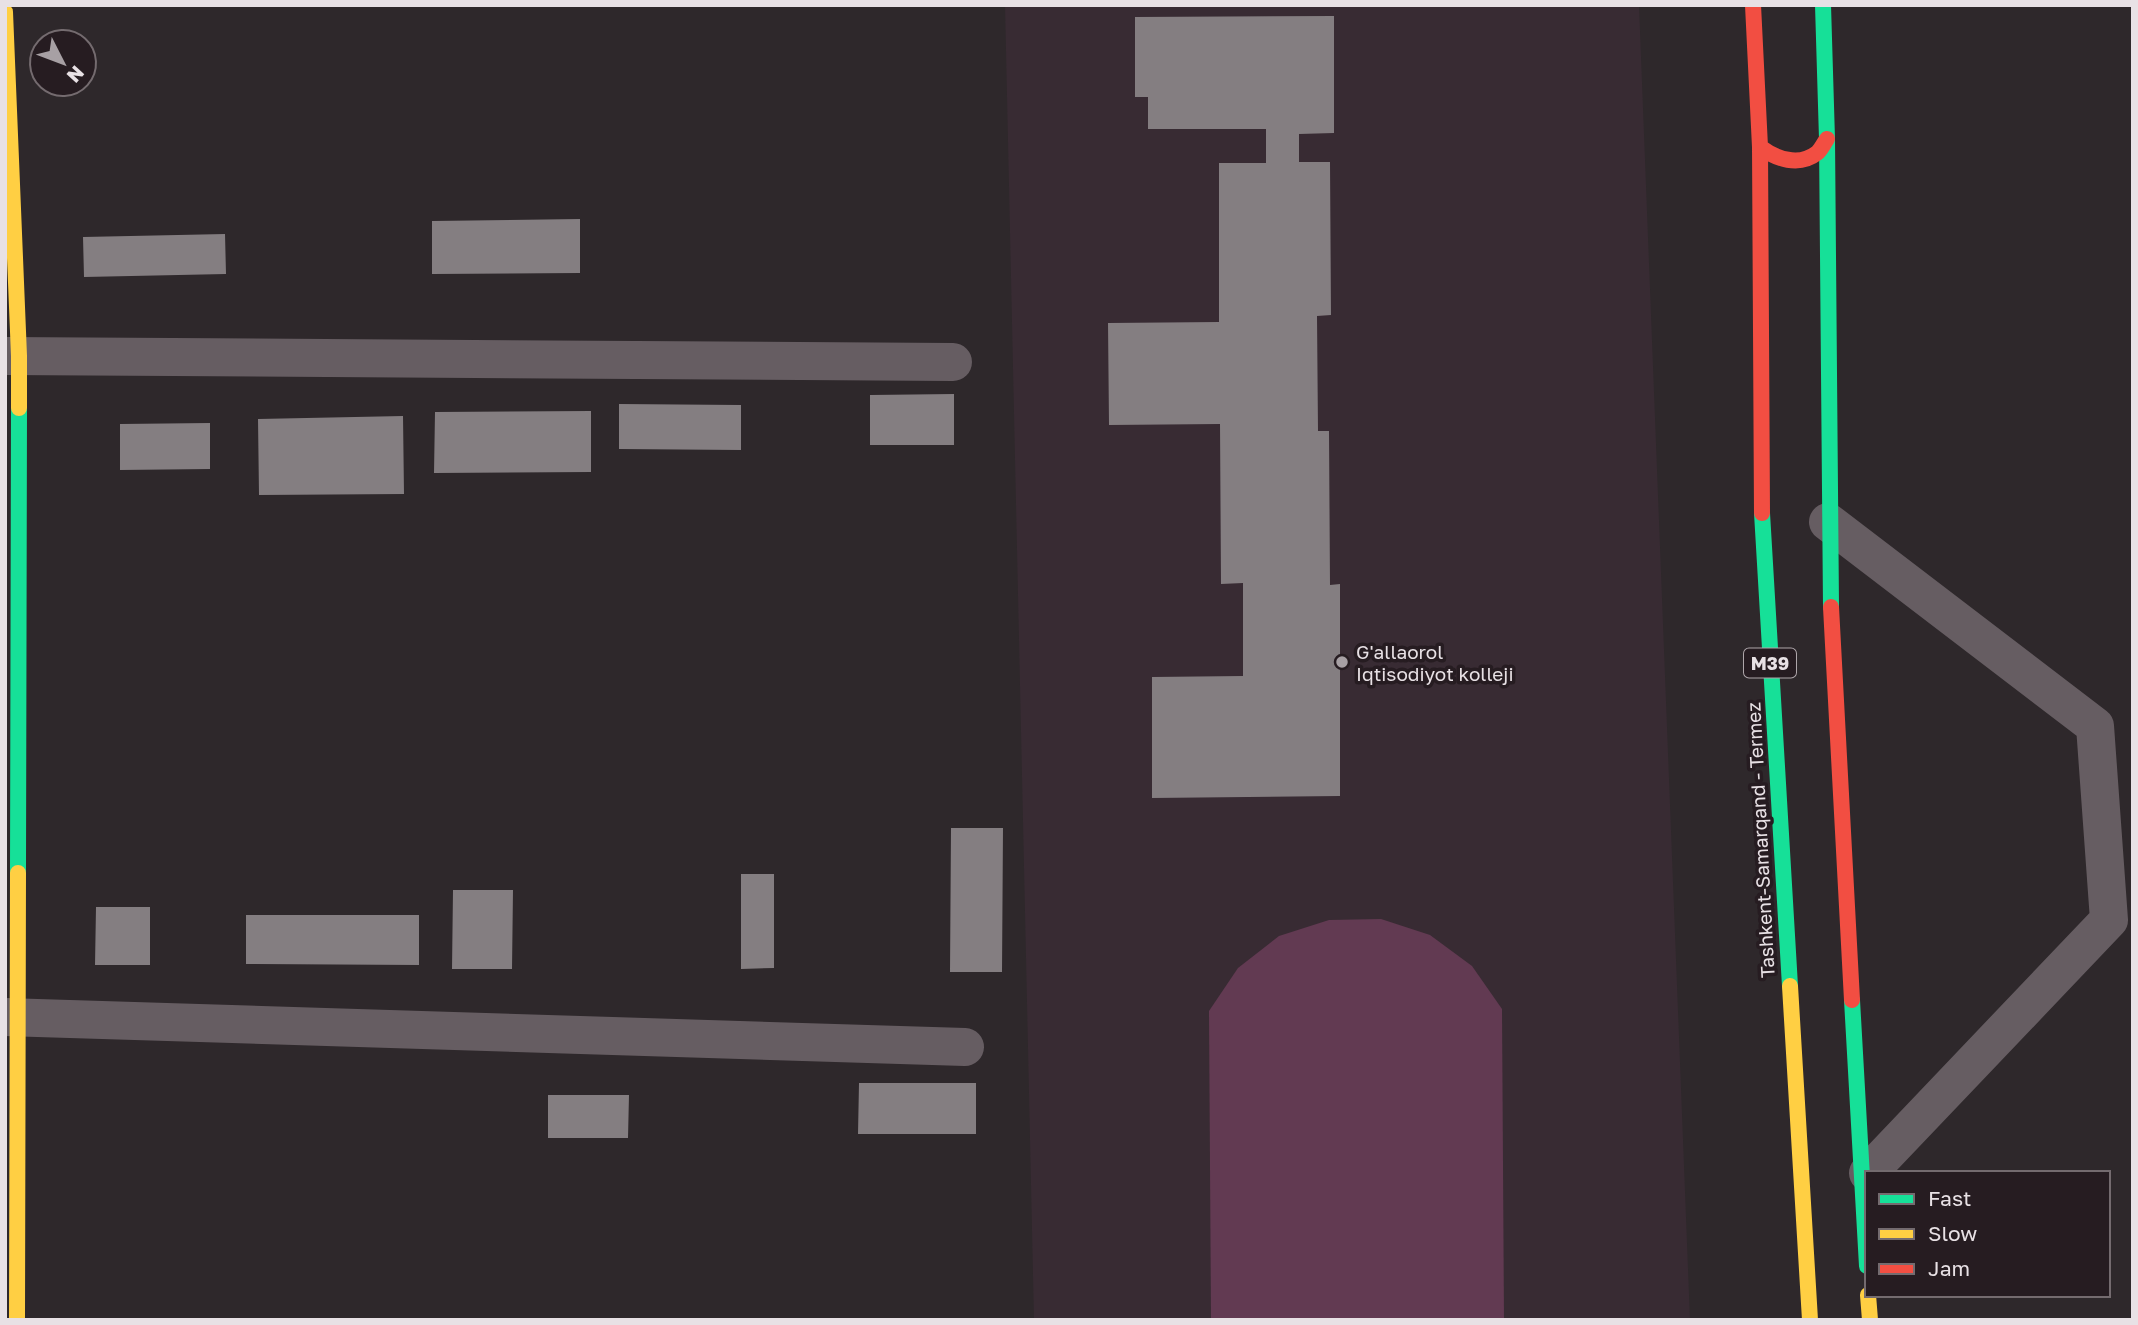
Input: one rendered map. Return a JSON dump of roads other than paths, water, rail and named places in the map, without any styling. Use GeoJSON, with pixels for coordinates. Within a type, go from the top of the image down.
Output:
{"type":"FeatureCollection","features":[{"type":"Feature","properties":{"kind":"main road","name":"Tashkent-Samarqand - Termez"},"geometry":{"type":"LineString","coordinates":[[1753,5],[1760,147],[1762,534],[1810,1320]]}},
{"type":"Feature","properties":{"kind":"main road"},"geometry":{"type":"LineString","coordinates":[[1823,5],[1827,138],[1829,575],[1866,1171]]}},
{"type":"Feature","properties":{"kind":"main road"},"geometry":{"type":"LineString","coordinates":[[5,12],[12,356],[11,1016],[17,1320]]}},
{"type":"Feature","properties":{"kind":"main road"},"geometry":{"type":"LineString","coordinates":[[1760,147],[1772,156],[1794,162],[1817,153],[1827,138]]}},
{"type":"Feature","properties":{"kind":"main road"},"geometry":{"type":"LineString","coordinates":[[1868,1297],[1870,1320]]}},
{"type":"Feature","properties":{"kind":"street"},"geometry":{"type":"LineString","coordinates":[[12,356],[953,362]]}},
{"type":"Feature","properties":{"kind":"street"},"geometry":{"type":"LineString","coordinates":[[1829,522],[2095,726],[2109,920],[1870,1171]]}},
{"type":"Feature","properties":{"kind":"street"},"geometry":{"type":"LineString","coordinates":[[11,1016],[965,1047]]}},
{"type":"Feature","properties":{"kind":"place","name":"G'allaorol Iqtisodiyot kolleji"},"geometry":{"type":"Point","coordinates":[1342,662]}}]}
